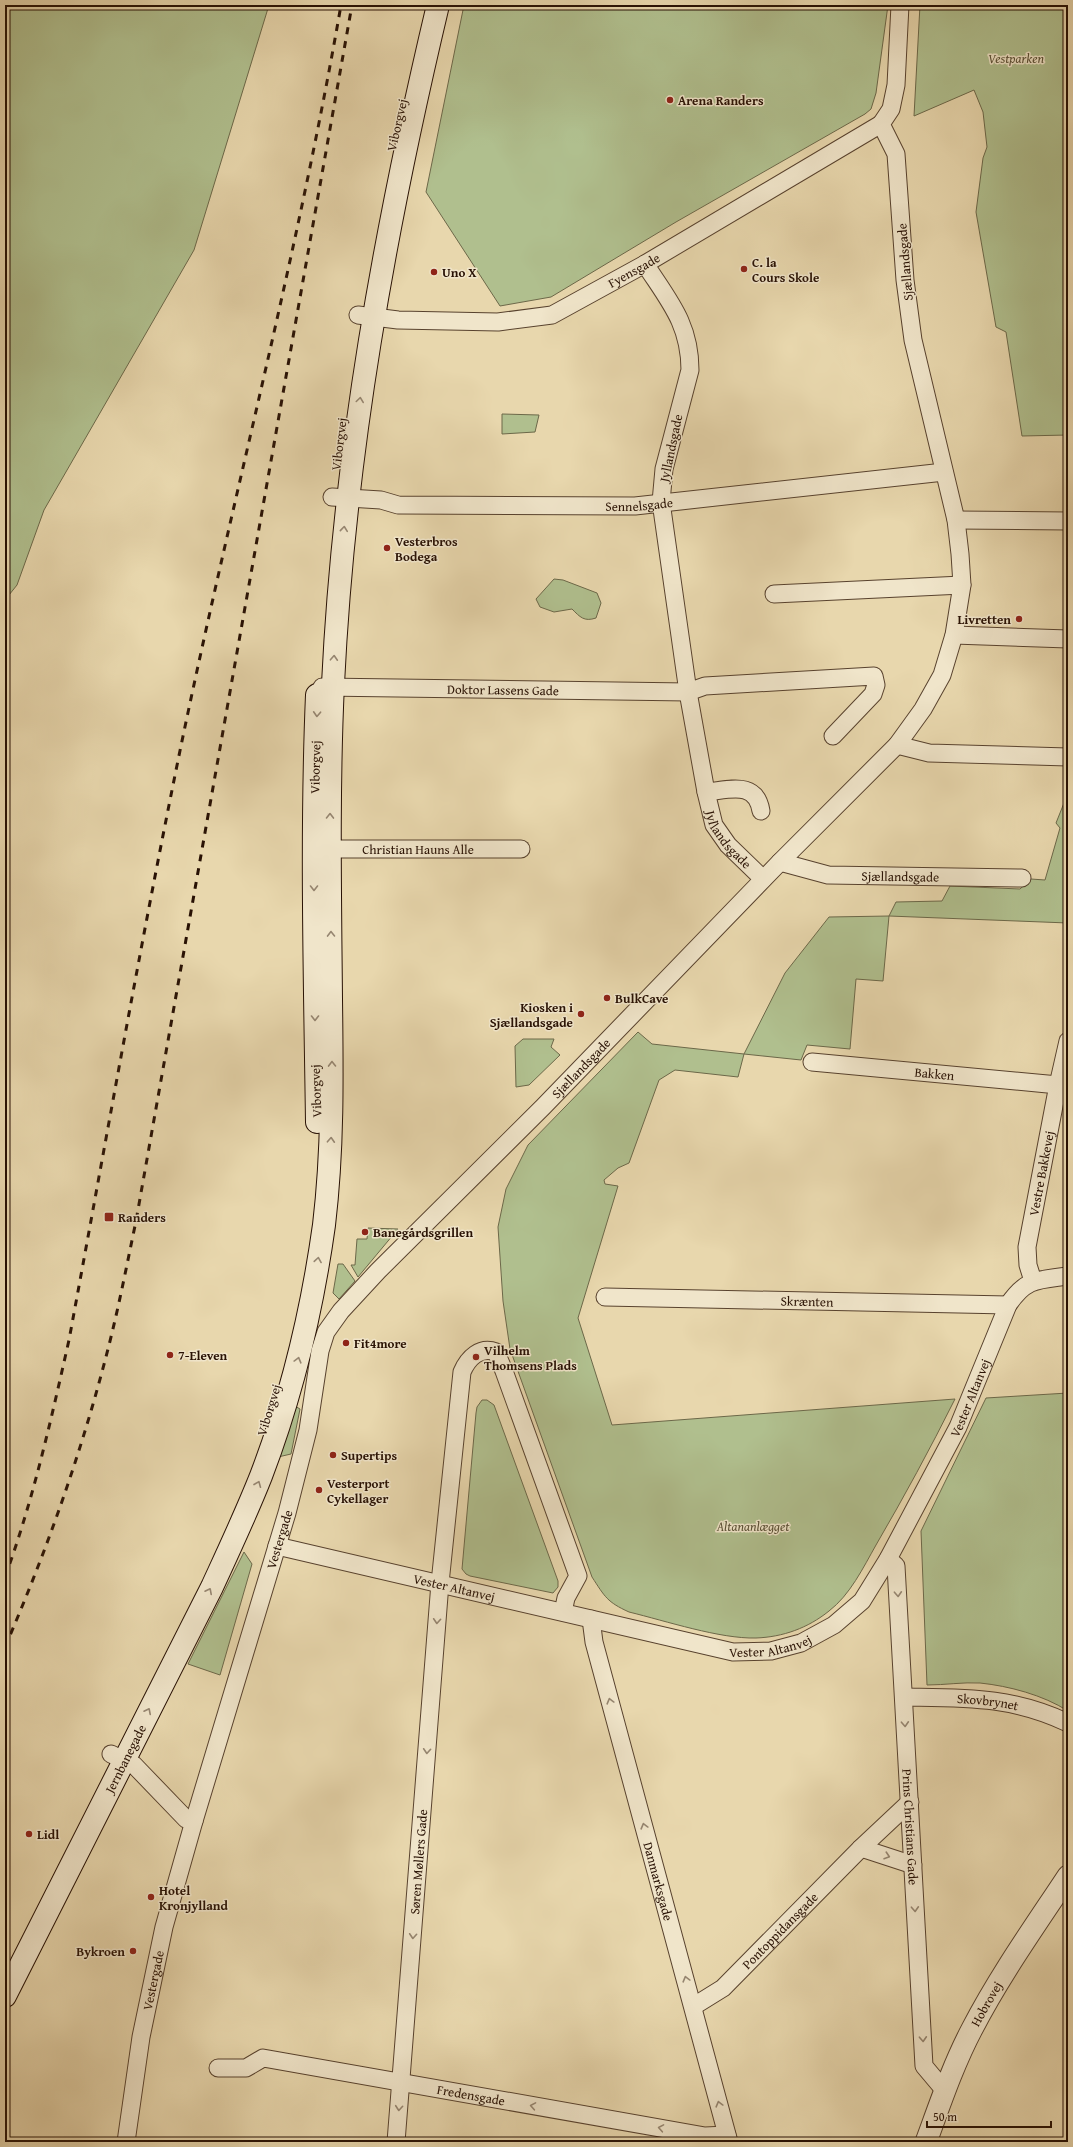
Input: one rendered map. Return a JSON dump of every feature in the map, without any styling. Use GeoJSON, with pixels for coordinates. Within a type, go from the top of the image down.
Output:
{"type":"FeatureCollection","features":[{"type":"Feature","properties":{"kind":"main road","name":"Viborgvej"},"geometry":{"type":"LineString","coordinates":[[234,1522],[274,1437],[298,1361],[312,1294],[324,1223],[332,1132],[322,849],[326,560],[340,498],[365,316],[376,222],[423,5]]}},
{"type":"Feature","properties":{"kind":"main road","name":"Viborgvej"},"geometry":{"type":"LineString","coordinates":[[365,316],[438,5]]}},
{"type":"Feature","properties":{"kind":"main road","name":"Jernbanegade"},"geometry":{"type":"LineString","coordinates":[[5,1996],[117,1757],[234,1522]]}},
{"type":"Feature","properties":{"kind":"main road","name":"Jernbanegade"},"geometry":{"type":"LineString","coordinates":[[5,1966],[117,1757]]}},
{"type":"Feature","properties":{"kind":"street"},"geometry":{"type":"LineString","coordinates":[[881,124],[891,109],[896,85],[900,5]]}},
{"type":"Feature","properties":{"kind":"street","name":"Fyensgade"},"geometry":{"type":"LineString","coordinates":[[365,316],[398,320],[498,322],[552,316],[645,264],[881,124]]}},
{"type":"Feature","properties":{"kind":"street","name":"Sjællandsgade"},"geometry":{"type":"LineString","coordinates":[[378,1271],[543,1107],[763,879],[898,745],[942,675],[954,635],[962,585],[956,520],[913,340],[905,280],[896,154],[881,124]]}},
{"type":"Feature","properties":{"kind":"street","name":"Jyllandsgade"},"geometry":{"type":"LineString","coordinates":[[645,264],[679,317],[687,335],[690,353],[690,370],[664,469],[661,502],[688,692],[706,792],[714,825],[728,845],[763,879]]}},
{"type":"Feature","properties":{"kind":"street","name":"Sennelsgade"},"geometry":{"type":"LineString","coordinates":[[340,498],[381,500],[406,505],[635,506],[944,472]]}},
{"type":"Feature","properties":{"kind":"street"},"geometry":{"type":"LineString","coordinates":[[956,520],[1068,521]]}},
{"type":"Feature","properties":{"kind":"street"},"geometry":{"type":"LineString","coordinates":[[774,594],[962,585]]}},
{"type":"Feature","properties":{"kind":"street"},"geometry":{"type":"LineString","coordinates":[[954,635],[1068,639]]}},
{"type":"Feature","properties":{"kind":"street"},"geometry":{"type":"LineString","coordinates":[[688,692],[705,686],[874,676],[876,685],[873,694],[833,736]]}},
{"type":"Feature","properties":{"kind":"street","name":"Doktor Lassens Gade"},"geometry":{"type":"LineString","coordinates":[[325,687],[688,692]]}},
{"type":"Feature","properties":{"kind":"street"},"geometry":{"type":"LineString","coordinates":[[898,745],[929,753],[1068,757]]}},
{"type":"Feature","properties":{"kind":"street","name":"Jyllandsgade"},"geometry":{"type":"LineString","coordinates":[[706,792],[746,789],[753,793],[759,802],[761,811]]}},
{"type":"Feature","properties":{"kind":"street","name":"Christian Hauns Alle"},"geometry":{"type":"LineString","coordinates":[[322,849],[521,849]]}},
{"type":"Feature","properties":{"kind":"street","name":"Sjællandsgade"},"geometry":{"type":"LineString","coordinates":[[780,862],[828,875],[1022,878]]}},
{"type":"Feature","properties":{"kind":"street","name":"Vestre Bakkevej"},"geometry":{"type":"LineString","coordinates":[[1033,1281],[1028,1265],[1027,1247],[1058,1085],[1068,1041]]}},
{"type":"Feature","properties":{"kind":"street","name":"Bakken"},"geometry":{"type":"LineString","coordinates":[[812,1062],[1058,1085]]}},
{"type":"Feature","properties":{"kind":"street","name":"Vestergade"},"geometry":{"type":"LineString","coordinates":[[126,2142],[142,2037],[164,1927],[194,1821],[277,1546],[300,1462],[320,1351],[326,1332],[340,1311],[378,1271]]}},
{"type":"Feature","properties":{"kind":"street","name":"Vester Altanvej"},"geometry":{"type":"LineString","coordinates":[[277,1546],[440,1582],[733,1652],[771,1651],[801,1643],[834,1625],[862,1601],[888,1559],[958,1427],[1008,1305],[1018,1290],[1033,1281],[1068,1276]]}},
{"type":"Feature","properties":{"kind":"street","name":"Skrænten"},"geometry":{"type":"LineString","coordinates":[[605,1297],[1008,1305]]}},
{"type":"Feature","properties":{"kind":"street"},"geometry":{"type":"LineString","coordinates":[[440,1582],[462,1372],[471,1358],[477,1353],[490,1350],[496,1352],[504,1372],[578,1576],[566,1598],[562,1612]]}},
{"type":"Feature","properties":{"kind":"street","name":"Prins Christians Gade"},"geometry":{"type":"LineString","coordinates":[[888,1559],[896,1566],[924,2066],[945,2091]]}},
{"type":"Feature","properties":{"kind":"street","name":"Søren Møllers Gade"},"geometry":{"type":"LineString","coordinates":[[396,2142],[402,2083],[440,1582]]}},
{"type":"Feature","properties":{"kind":"street","name":"Danmarksgade"},"geometry":{"type":"LineString","coordinates":[[591,1619],[594,1642],[694,2006],[728,2139]]}},
{"type":"Feature","properties":{"kind":"street","name":"Skovbrynet"},"geometry":{"type":"LineString","coordinates":[[904,1697],[984,1699],[1013,1703],[1044,1712],[1068,1723]]}},
{"type":"Feature","properties":{"kind":"street"},"geometry":{"type":"LineString","coordinates":[[117,1757],[134,1765],[186,1819],[194,1821]]}},
{"type":"Feature","properties":{"kind":"street","name":"Pontoppidansgade"},"geometry":{"type":"LineString","coordinates":[[694,2006],[723,1988],[861,1848],[910,1802]]}},
{"type":"Feature","properties":{"kind":"street"},"geometry":{"type":"LineString","coordinates":[[861,1848],[913,1865]]}},
{"type":"Feature","properties":{"kind":"street","name":"Hobrovej"},"geometry":{"type":"LineString","coordinates":[[926,2142],[945,2091],[971,2030],[1000,1978],[1068,1876]]}},
{"type":"Feature","properties":{"kind":"street","name":"Fredensgade"},"geometry":{"type":"LineString","coordinates":[[218,2068],[246,2068],[263,2058],[728,2139]]}},
{"type":"Feature","properties":{"kind":"green space"},"geometry":{"type":"Polygon","coordinates":[[[5,5],[269,5],[194,250],[44,510],[17,585],[5,600],[5,5]]]}},
{"type":"Feature","properties":{"kind":"green space"},"geometry":{"type":"Polygon","coordinates":[[[464,5],[888,5],[876,93],[871,109],[865,114],[676,222],[551,297],[500,306],[426,192],[464,5]]]}},
{"type":"Feature","properties":{"kind":"green space","name":"Vestparken"},"geometry":{"type":"Polygon","coordinates":[[[920,5],[1068,5],[1068,435],[1022,436],[1006,332],[996,327],[976,212],[983,158],[987,147],[983,112],[974,90],[914,116],[920,5]]]}},
{"type":"Feature","properties":{"kind":"green space"},"geometry":{"type":"Polygon","coordinates":[[[502,414],[539,415],[535,432],[502,434],[502,414]]]}},
{"type":"Feature","properties":{"kind":"green space"},"geometry":{"type":"Polygon","coordinates":[[[554,579],[563,580],[597,593],[601,603],[596,618],[582,618],[572,609],[554,612],[540,607],[536,599],[554,579]]]}},
{"type":"Feature","properties":{"kind":"green space"},"geometry":{"type":"Polygon","coordinates":[[[1068,793],[1068,923],[889,916],[896,902],[942,901],[950,886],[1020,889],[1031,879],[1045,880],[1060,828],[1056,823],[1068,793]]]}},
{"type":"Feature","properties":{"kind":"green space"},"geometry":{"type":"Polygon","coordinates":[[[889,916],[883,981],[856,979],[850,1049],[807,1045],[801,1060],[744,1054],[785,973],[829,917],[889,916]]]}},
{"type":"Feature","properties":{"kind":"green space","name":"Altananlægget"},"geometry":{"type":"Polygon","coordinates":[[[638,1032],[652,1044],[744,1054],[738,1077],[675,1070],[659,1080],[629,1163],[618,1168],[604,1180],[605,1184],[618,1186],[578,1318],[612,1425],[955,1399],[897,1509],[861,1572],[837,1605],[804,1627],[785,1634],[756,1638],[742,1638],[710,1633],[629,1612],[611,1602],[600,1590],[592,1577],[510,1349],[503,1301],[498,1227],[506,1189],[528,1145],[638,1032]]]}},
{"type":"Feature","properties":{"kind":"green space"},"geometry":{"type":"Polygon","coordinates":[[[523,1039],[554,1039],[551,1047],[560,1055],[529,1085],[516,1087],[515,1046],[523,1039]]]}},
{"type":"Feature","properties":{"kind":"green space"},"geometry":{"type":"Polygon","coordinates":[[[368,1228],[398,1229],[358,1277],[351,1265],[355,1265],[357,1239],[367,1239],[368,1228]]]}},
{"type":"Feature","properties":{"kind":"green space"},"geometry":{"type":"Polygon","coordinates":[[[338,1264],[343,1264],[355,1281],[339,1299],[333,1293],[338,1264]]]}},
{"type":"Feature","properties":{"kind":"green space"},"geometry":{"type":"Polygon","coordinates":[[[1068,1393],[1068,1711],[1048,1700],[1026,1692],[1002,1686],[980,1683],[927,1685],[921,1531],[986,1398],[1068,1393]]]}},
{"type":"Feature","properties":{"kind":"green space"},"geometry":{"type":"Polygon","coordinates":[[[482,1400],[487,1400],[494,1405],[558,1581],[558,1587],[553,1593],[470,1576],[462,1569],[476,1413],[477,1407],[482,1400]]]}},
{"type":"Feature","properties":{"kind":"green space"},"geometry":{"type":"Polygon","coordinates":[[[295,1406],[300,1409],[291,1454],[278,1457],[295,1406]]]}},
{"type":"Feature","properties":{"kind":"green space"},"geometry":{"type":"Polygon","coordinates":[[[244,1552],[252,1564],[220,1675],[188,1664],[244,1552]]]}},
{"type":"Feature","properties":{"kind":"railway"},"geometry":{"type":"LineString","coordinates":[[5,1577],[33,1490],[69,1340],[138,966],[182,741],[305,190],[341,5]]}},
{"type":"Feature","properties":{"kind":"railway"},"geometry":{"type":"LineString","coordinates":[[5,1647],[35,1574],[75,1463],[98,1387],[123,1285],[136,1221],[352,5]]}},
{"type":"Feature","properties":{"kind":"place","name":"Arena Randers"},"geometry":{"type":"Point","coordinates":[670,100]}},
{"type":"Feature","properties":{"kind":"place","name":"C. la Cours Skole"},"geometry":{"type":"Point","coordinates":[744,269]}},
{"type":"Feature","properties":{"kind":"place","name":"Uno X"},"geometry":{"type":"Point","coordinates":[434,272]}},
{"type":"Feature","properties":{"kind":"place","name":"Vesterbros Bodega"},"geometry":{"type":"Point","coordinates":[387,548]}},
{"type":"Feature","properties":{"kind":"place","name":"Livretten"},"geometry":{"type":"Point","coordinates":[1019,619]}},
{"type":"Feature","properties":{"kind":"place","name":"BulkCave"},"geometry":{"type":"Point","coordinates":[607,998]}},
{"type":"Feature","properties":{"kind":"place","name":"Kiosken i Sjællandsgade"},"geometry":{"type":"Point","coordinates":[581,1014]}},
{"type":"Feature","properties":{"kind":"place","name":"Randers"},"geometry":{"type":"Point","coordinates":[109,1217]}},
{"type":"Feature","properties":{"kind":"place","name":"Banegårdsgrillen"},"geometry":{"type":"Point","coordinates":[365,1232]}},
{"type":"Feature","properties":{"kind":"place","name":"Fit4more"},"geometry":{"type":"Point","coordinates":[346,1343]}},
{"type":"Feature","properties":{"kind":"place","name":"7-Eleven"},"geometry":{"type":"Point","coordinates":[170,1355]}},
{"type":"Feature","properties":{"kind":"place","name":"Vilhelm Thomsens Plads"},"geometry":{"type":"Point","coordinates":[476,1357]}},
{"type":"Feature","properties":{"kind":"place","name":"Supertips"},"geometry":{"type":"Point","coordinates":[333,1455]}},
{"type":"Feature","properties":{"kind":"place","name":"Vesterport Cykellager"},"geometry":{"type":"Point","coordinates":[319,1490]}},
{"type":"Feature","properties":{"kind":"place","name":"Lidl"},"geometry":{"type":"Point","coordinates":[29,1834]}},
{"type":"Feature","properties":{"kind":"place","name":"Hotel Kronjylland"},"geometry":{"type":"Point","coordinates":[151,1897]}},
{"type":"Feature","properties":{"kind":"place","name":"Bykroen"},"geometry":{"type":"Point","coordinates":[133,1951]}}]}
